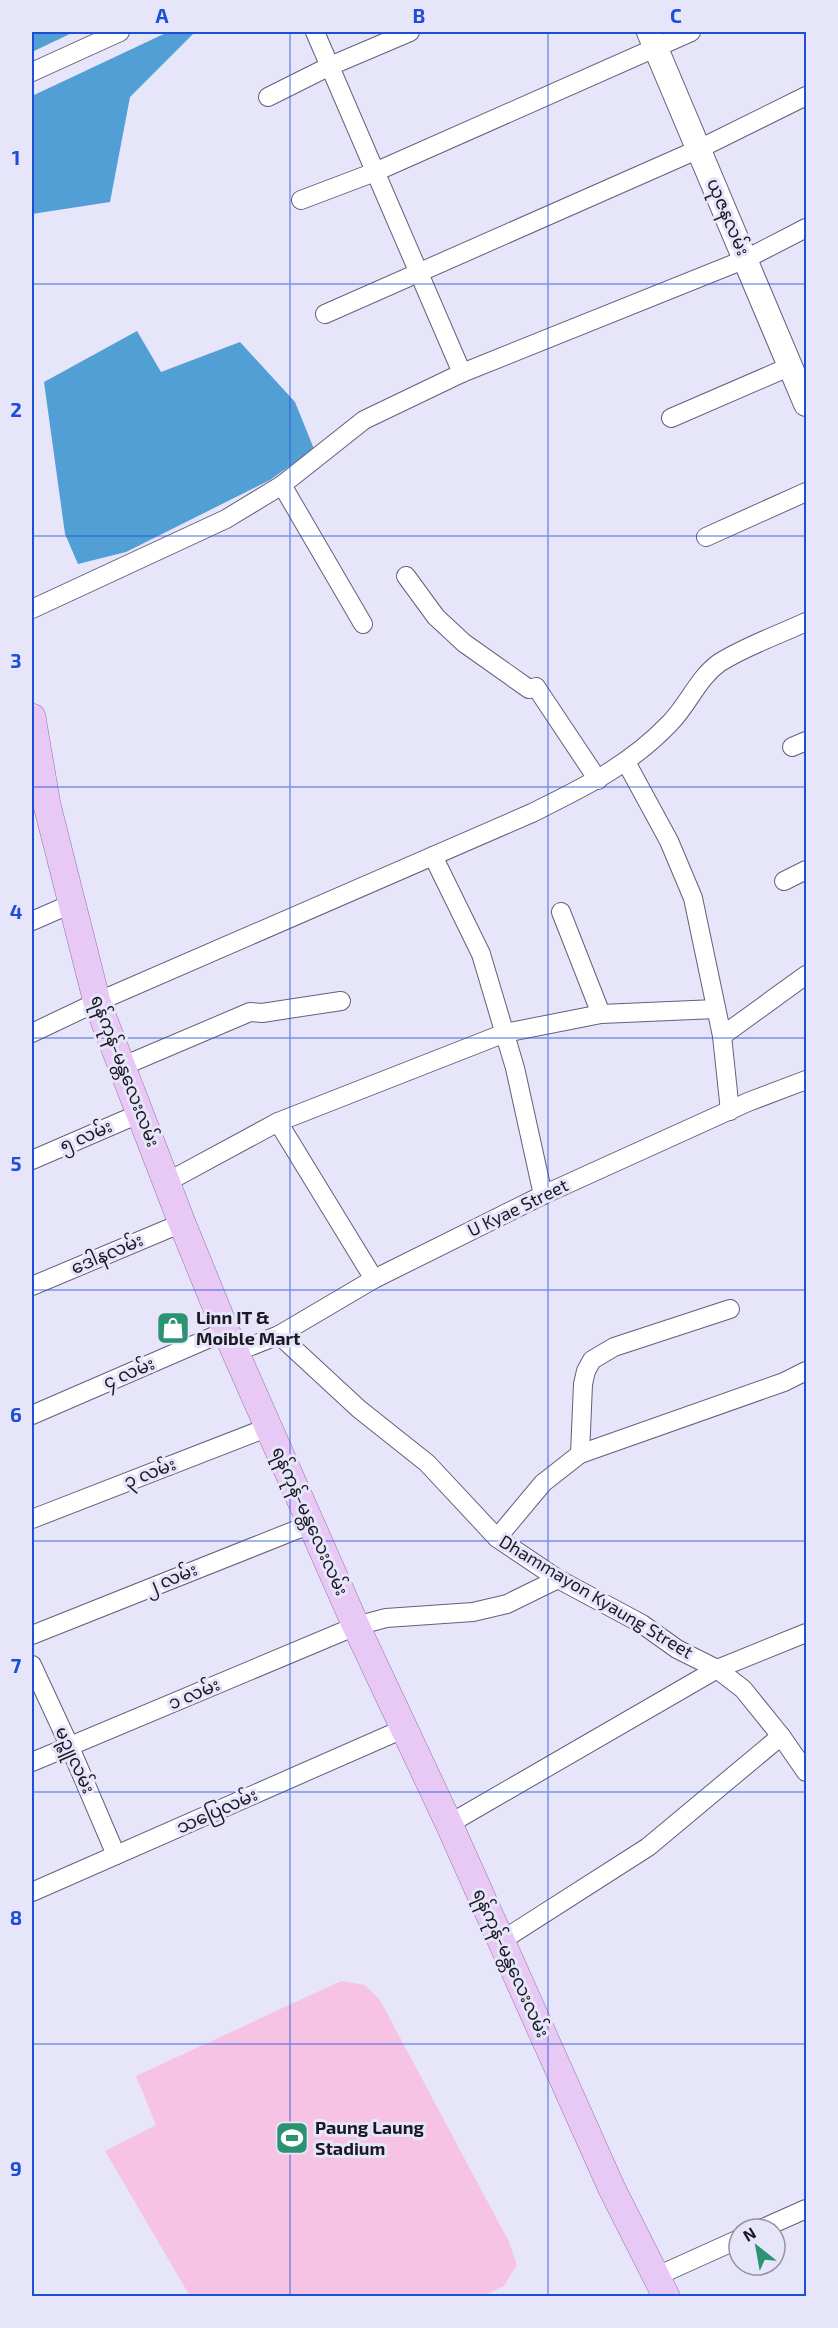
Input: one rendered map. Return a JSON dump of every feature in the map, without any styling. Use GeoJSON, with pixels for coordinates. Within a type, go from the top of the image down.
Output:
{"type":"FeatureCollection","features":[{"type":"Feature","properties":{"kind":"main road","name":"ရန်ကုန်-မန္တလေးလမ်း"},"geometry":{"type":"LineString","coordinates":[[32,717],[39,808],[71,904],[97,1002],[182,1223],[231,1342],[356,1626],[449,1824],[612,2189],[661,2286]]}},
{"type":"Feature","properties":{"kind":"street"},"geometry":{"type":"LineString","coordinates":[[32,72],[120,32]]}},
{"type":"Feature","properties":{"kind":"street"},"geometry":{"type":"LineString","coordinates":[[315,32],[462,374]]}},
{"type":"Feature","properties":{"kind":"street"},"geometry":{"type":"LineString","coordinates":[[268,97],[330,66],[410,32]]}},
{"type":"Feature","properties":{"kind":"street"},"geometry":{"type":"LineString","coordinates":[[302,200],[375,172],[653,40],[691,32]]}},
{"type":"Feature","properties":{"kind":"street","name":"ယုဇနလမ်း"},"geometry":{"type":"LineString","coordinates":[[653,40],[807,404]]}},
{"type":"Feature","properties":{"kind":"street"},"geometry":{"type":"LineString","coordinates":[[325,314],[699,149],[807,96]]}},
{"type":"Feature","properties":{"kind":"street"},"geometry":{"type":"LineString","coordinates":[[32,609],[226,519],[282,485],[364,420],[462,374],[746,259],[807,228]]}},
{"type":"Feature","properties":{"kind":"street"},"geometry":{"type":"LineString","coordinates":[[671,418],[791,366]]}},
{"type":"Feature","properties":{"kind":"street"},"geometry":{"type":"LineString","coordinates":[[282,485],[363,624]]}},
{"type":"Feature","properties":{"kind":"street"},"geometry":{"type":"LineString","coordinates":[[706,537],[807,492]]}},
{"type":"Feature","properties":{"kind":"street"},"geometry":{"type":"LineString","coordinates":[[406,576],[436,617],[464,643],[529,689],[536,687],[598,780]]}},
{"type":"Feature","properties":{"kind":"street"},"geometry":{"type":"LineString","coordinates":[[32,1033],[97,1002],[532,813],[598,780],[626,762],[671,723],[708,672],[747,649],[807,622]]}},
{"type":"Feature","properties":{"kind":"street"},"geometry":{"type":"LineString","coordinates":[[626,762],[682,868],[693,898],[722,1036],[730,1111]]}},
{"type":"Feature","properties":{"kind":"street"},"geometry":{"type":"LineString","coordinates":[[433,856],[481,954],[505,1033],[543,1195]]}},
{"type":"Feature","properties":{"kind":"street"},"geometry":{"type":"LineString","coordinates":[[784,881],[807,870]]}},
{"type":"Feature","properties":{"kind":"street"},"geometry":{"type":"LineString","coordinates":[[32,921],[71,904]]}},
{"type":"Feature","properties":{"kind":"street"},"geometry":{"type":"LineString","coordinates":[[561,912],[601,1014]]}},
{"type":"Feature","properties":{"kind":"street"},"geometry":{"type":"LineString","coordinates":[[722,1036],[807,975]]}},
{"type":"Feature","properties":{"kind":"street"},"geometry":{"type":"LineString","coordinates":[[123,1066],[250,1012],[262,1013],[341,1001]]}},
{"type":"Feature","properties":{"kind":"street"},"geometry":{"type":"LineString","coordinates":[[167,1182],[278,1122],[505,1033],[601,1014],[716,1010]]}},
{"type":"Feature","properties":{"kind":"street","name":"U Kyae Street"},"geometry":{"type":"LineString","coordinates":[[231,1342],[279,1335],[374,1279],[543,1195],[730,1111],[807,1080]]}},
{"type":"Feature","properties":{"kind":"street","name":"၅ လမ်း"},"geometry":{"type":"LineString","coordinates":[[32,1160],[141,1113]]}},
{"type":"Feature","properties":{"kind":"street"},"geometry":{"type":"LineString","coordinates":[[278,1122],[374,1279]]}},
{"type":"Feature","properties":{"kind":"street","name":"ဒေါနလမ်း"},"geometry":{"type":"LineString","coordinates":[[32,1286],[182,1223]]}},
{"type":"Feature","properties":{"kind":"street"},"geometry":{"type":"LineString","coordinates":[[580,1454],[583,1384],[592,1360],[614,1347],[730,1309]]}},
{"type":"Feature","properties":{"kind":"street","name":"Dhammayon Kyaung Street"},"geometry":{"type":"LineString","coordinates":[[279,1335],[359,1409],[427,1463],[497,1538],[558,1579],[642,1624],[677,1649],[717,1669],[742,1689],[807,1772]]}},
{"type":"Feature","properties":{"kind":"street","name":"၄ လမ်း"},"geometry":{"type":"LineString","coordinates":[[32,1415],[231,1342]]}},
{"type":"Feature","properties":{"kind":"street"},"geometry":{"type":"LineString","coordinates":[[497,1538],[543,1483],[580,1454],[784,1382],[807,1371]]}},
{"type":"Feature","properties":{"kind":"street","name":"၃ လမ်း"},"geometry":{"type":"LineString","coordinates":[[32,1519],[268,1427]]}},
{"type":"Feature","properties":{"kind":"street","name":"၂ လမ်း"},"geometry":{"type":"LineString","coordinates":[[32,1635],[311,1524]]}},
{"type":"Feature","properties":{"kind":"street","name":"၁ လမ်း"},"geometry":{"type":"LineString","coordinates":[[32,1762],[356,1626],[386,1618],[473,1612],[507,1604],[558,1579]]}},
{"type":"Feature","properties":{"kind":"street"},"geometry":{"type":"LineString","coordinates":[[449,1824],[717,1669],[807,1633]]}},
{"type":"Feature","properties":{"kind":"street","name":"မဉ္ဇူလမ်း"},"geometry":{"type":"LineString","coordinates":[[32,1665],[116,1855]]}},
{"type":"Feature","properties":{"kind":"street","name":"သပြေလမ်း"},"geometry":{"type":"LineString","coordinates":[[32,1892],[403,1730]]}},
{"type":"Feature","properties":{"kind":"street"},"geometry":{"type":"LineString","coordinates":[[501,1941],[648,1847],[781,1736]]}},
{"type":"Feature","properties":{"kind":"street"},"geometry":{"type":"LineString","coordinates":[[787,2218],[807,2209]]}},
{"type":"Feature","properties":{"kind":"street"},"geometry":{"type":"LineString","coordinates":[[661,2286],[727,2246]]}},
{"type":"Feature","properties":{"kind":"shaded area","name":"Paung Laung Stadium"},"geometry":{"type":"Polygon","coordinates":[[[341,1981],[365,1985],[380,2000],[509,2242],[517,2265],[504,2286],[483,2296],[190,2296],[105,2151],[156,2125],[136,2076],[341,1981]]]}},
{"type":"Feature","properties":{"kind":"water"},"geometry":{"type":"Polygon","coordinates":[[[32,32],[74,32],[32,52],[32,32]]]}},
{"type":"Feature","properties":{"kind":"water"},"geometry":{"type":"Polygon","coordinates":[[[168,32],[195,32],[130,97],[110,202],[32,214],[32,96],[168,32]]]}},
{"type":"Feature","properties":{"kind":"water"},"geometry":{"type":"Polygon","coordinates":[[[137,331],[161,372],[240,342],[295,402],[314,449],[270,480],[126,552],[78,564],[65,534],[44,382],[137,331]]]}},
{"type":"Feature","properties":{"kind":"place","name":"Linn IT & Moible Mart"},"geometry":{"type":"Point","coordinates":[173,1328]}},
{"type":"Feature","properties":{"kind":"place","name":"Paung Laung Stadium"},"geometry":{"type":"Point","coordinates":[292,2138]}}]}
